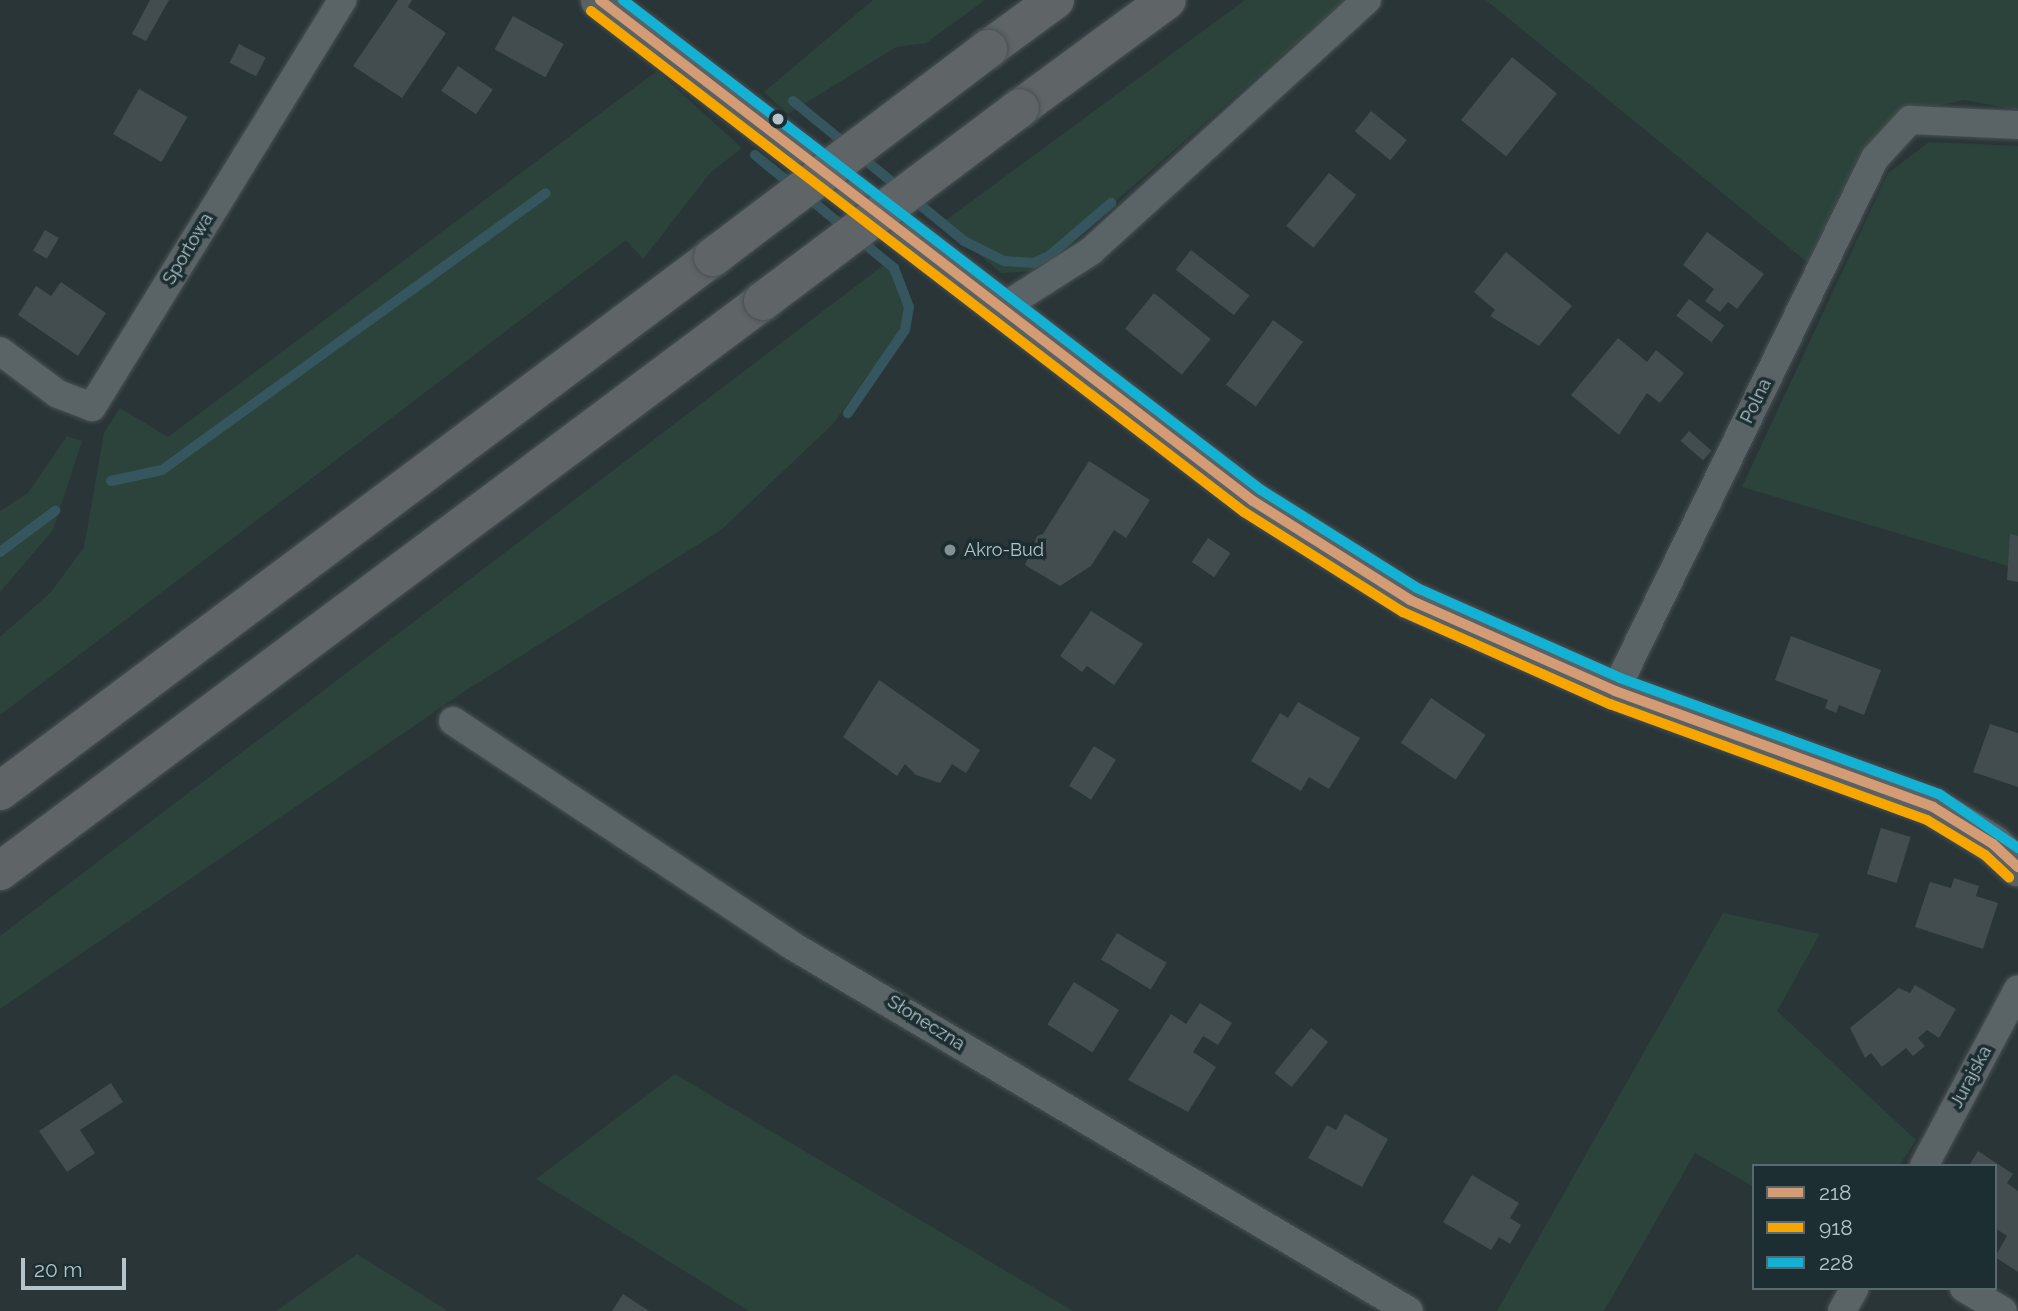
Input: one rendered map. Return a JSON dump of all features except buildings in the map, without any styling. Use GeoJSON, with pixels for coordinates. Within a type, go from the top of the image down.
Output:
{"type":"FeatureCollection","features":[{"type":"Feature","properties":{"kind":"highway"},"geometry":{"type":"LineString","coordinates":[[0,791],[1055,0]]}},
{"type":"Feature","properties":{"kind":"highway"},"geometry":{"type":"LineString","coordinates":[[0,871],[1167,0]]}},
{"type":"Feature","properties":{"kind":"street","name":"Sportowa"},"geometry":{"type":"LineString","coordinates":[[0,351],[58,394],[92,407],[342,0]]}},
{"type":"Feature","properties":{"kind":"street"},"geometry":{"type":"LineString","coordinates":[[600,0],[1253,501],[1399,593],[1615,691],[1933,807],[1993,844],[2018,867]]}},
{"type":"Feature","properties":{"kind":"street"},"geometry":{"type":"LineString","coordinates":[[1002,308],[1091,251],[1367,0]]}},
{"type":"Feature","properties":{"kind":"street","name":"Polna"},"geometry":{"type":"LineString","coordinates":[[1615,691],[1875,158],[1910,120],[2018,125]]}},
{"type":"Feature","properties":{"kind":"street","name":"Słoneczna"},"geometry":{"type":"LineString","coordinates":[[453,722],[790,945],[1409,1311]]}},
{"type":"Feature","properties":{"kind":"street","name":"Jurajska"},"geometry":{"type":"LineString","coordinates":[[1924,1164],[2018,989]]}},
{"type":"Feature","properties":{"kind":"street"},"geometry":{"type":"LineString","coordinates":[[1842,1311],[1854,1290]]}},
{"type":"Feature","properties":{"kind":"street"},"geometry":{"type":"LineString","coordinates":[[1968,1290],[2003,1311]]}},
{"type":"Feature","properties":{"kind":"green space"},"geometry":{"type":"Polygon","coordinates":[[[873,0],[985,0],[926,43],[896,47],[788,114],[764,92],[873,0]]]}},
{"type":"Feature","properties":{"kind":"green space"},"geometry":{"type":"Polygon","coordinates":[[[1245,0],[1345,0],[1036,271],[1001,273],[942,223],[1245,0]]]}},
{"type":"Feature","properties":{"kind":"green space"},"geometry":{"type":"Polygon","coordinates":[[[1486,0],[2018,0],[2018,110],[1964,100],[1915,111],[1812,266],[1486,0]]]}},
{"type":"Feature","properties":{"kind":"green space"},"geometry":{"type":"Polygon","coordinates":[[[657,71],[742,148],[711,172],[643,259],[626,240],[0,715],[0,637],[51,592],[84,547],[104,433],[120,408],[168,437],[657,71]]]}},
{"type":"Feature","properties":{"kind":"green space"},"geometry":{"type":"Polygon","coordinates":[[[1929,142],[2018,146],[2018,569],[1742,487],[1888,173],[1929,142]]]}},
{"type":"Feature","properties":{"kind":"green space"},"geometry":{"type":"Polygon","coordinates":[[[885,264],[904,288],[905,316],[897,334],[833,424],[721,530],[465,691],[0,1009],[0,936],[885,264]]]}},
{"type":"Feature","properties":{"kind":"green space"},"geometry":{"type":"Polygon","coordinates":[[[67,436],[82,441],[53,530],[0,592],[0,511],[28,493],[67,436]]]}},
{"type":"Feature","properties":{"kind":"green space"},"geometry":{"type":"Polygon","coordinates":[[[1723,913],[1820,934],[1777,1011],[1916,1140],[1900,1164],[1752,1164],[1752,1186],[1695,1153],[1604,1311],[1497,1311],[1723,913]]]}},
{"type":"Feature","properties":{"kind":"green space"},"geometry":{"type":"Polygon","coordinates":[[[675,1074],[1073,1311],[749,1311],[536,1179],[675,1074]]]}},
{"type":"Feature","properties":{"kind":"green space"},"geometry":{"type":"Polygon","coordinates":[[[357,1254],[448,1311],[276,1311],[357,1254]]]}},
{"type":"Feature","properties":{"kind":"waterway"},"geometry":{"type":"LineString","coordinates":[[793,101],[964,241],[1004,261],[1034,263],[1049,256],[1111,203]]}},
{"type":"Feature","properties":{"kind":"waterway"},"geometry":{"type":"LineString","coordinates":[[755,155],[793,186]]}},
{"type":"Feature","properties":{"kind":"waterway"},"geometry":{"type":"LineString","coordinates":[[111,481],[162,470],[546,193]]}},
{"type":"Feature","properties":{"kind":"waterway"},"geometry":{"type":"LineString","coordinates":[[806,196],[894,268],[909,307],[905,330],[848,413]]}},
{"type":"Feature","properties":{"kind":"waterway"},"geometry":{"type":"LineString","coordinates":[[0,552],[55,511]]}},
{"type":"Feature","properties":{"kind":"transit line","name":"218"},"geometry":{"type":"LineString","coordinates":[[600,0],[1253,501],[1410,600],[1615,691],[1933,807],[1993,844],[2018,867]]}},
{"type":"Feature","properties":{"kind":"transit line","name":"228"},"geometry":{"type":"LineString","coordinates":[[623,0],[1261,490],[1417,588],[1620,678],[1939,794],[2018,848]]}},
{"type":"Feature","properties":{"kind":"transit line","name":"918"},"geometry":{"type":"LineString","coordinates":[[591,11],[1244,512],[1403,612],[1610,704],[1927,820],[1985,855],[2009,877]]}},
{"type":"Feature","properties":{"kind":"place","name":"Akro-Bud"},"geometry":{"type":"Point","coordinates":[950,550]}}]}
